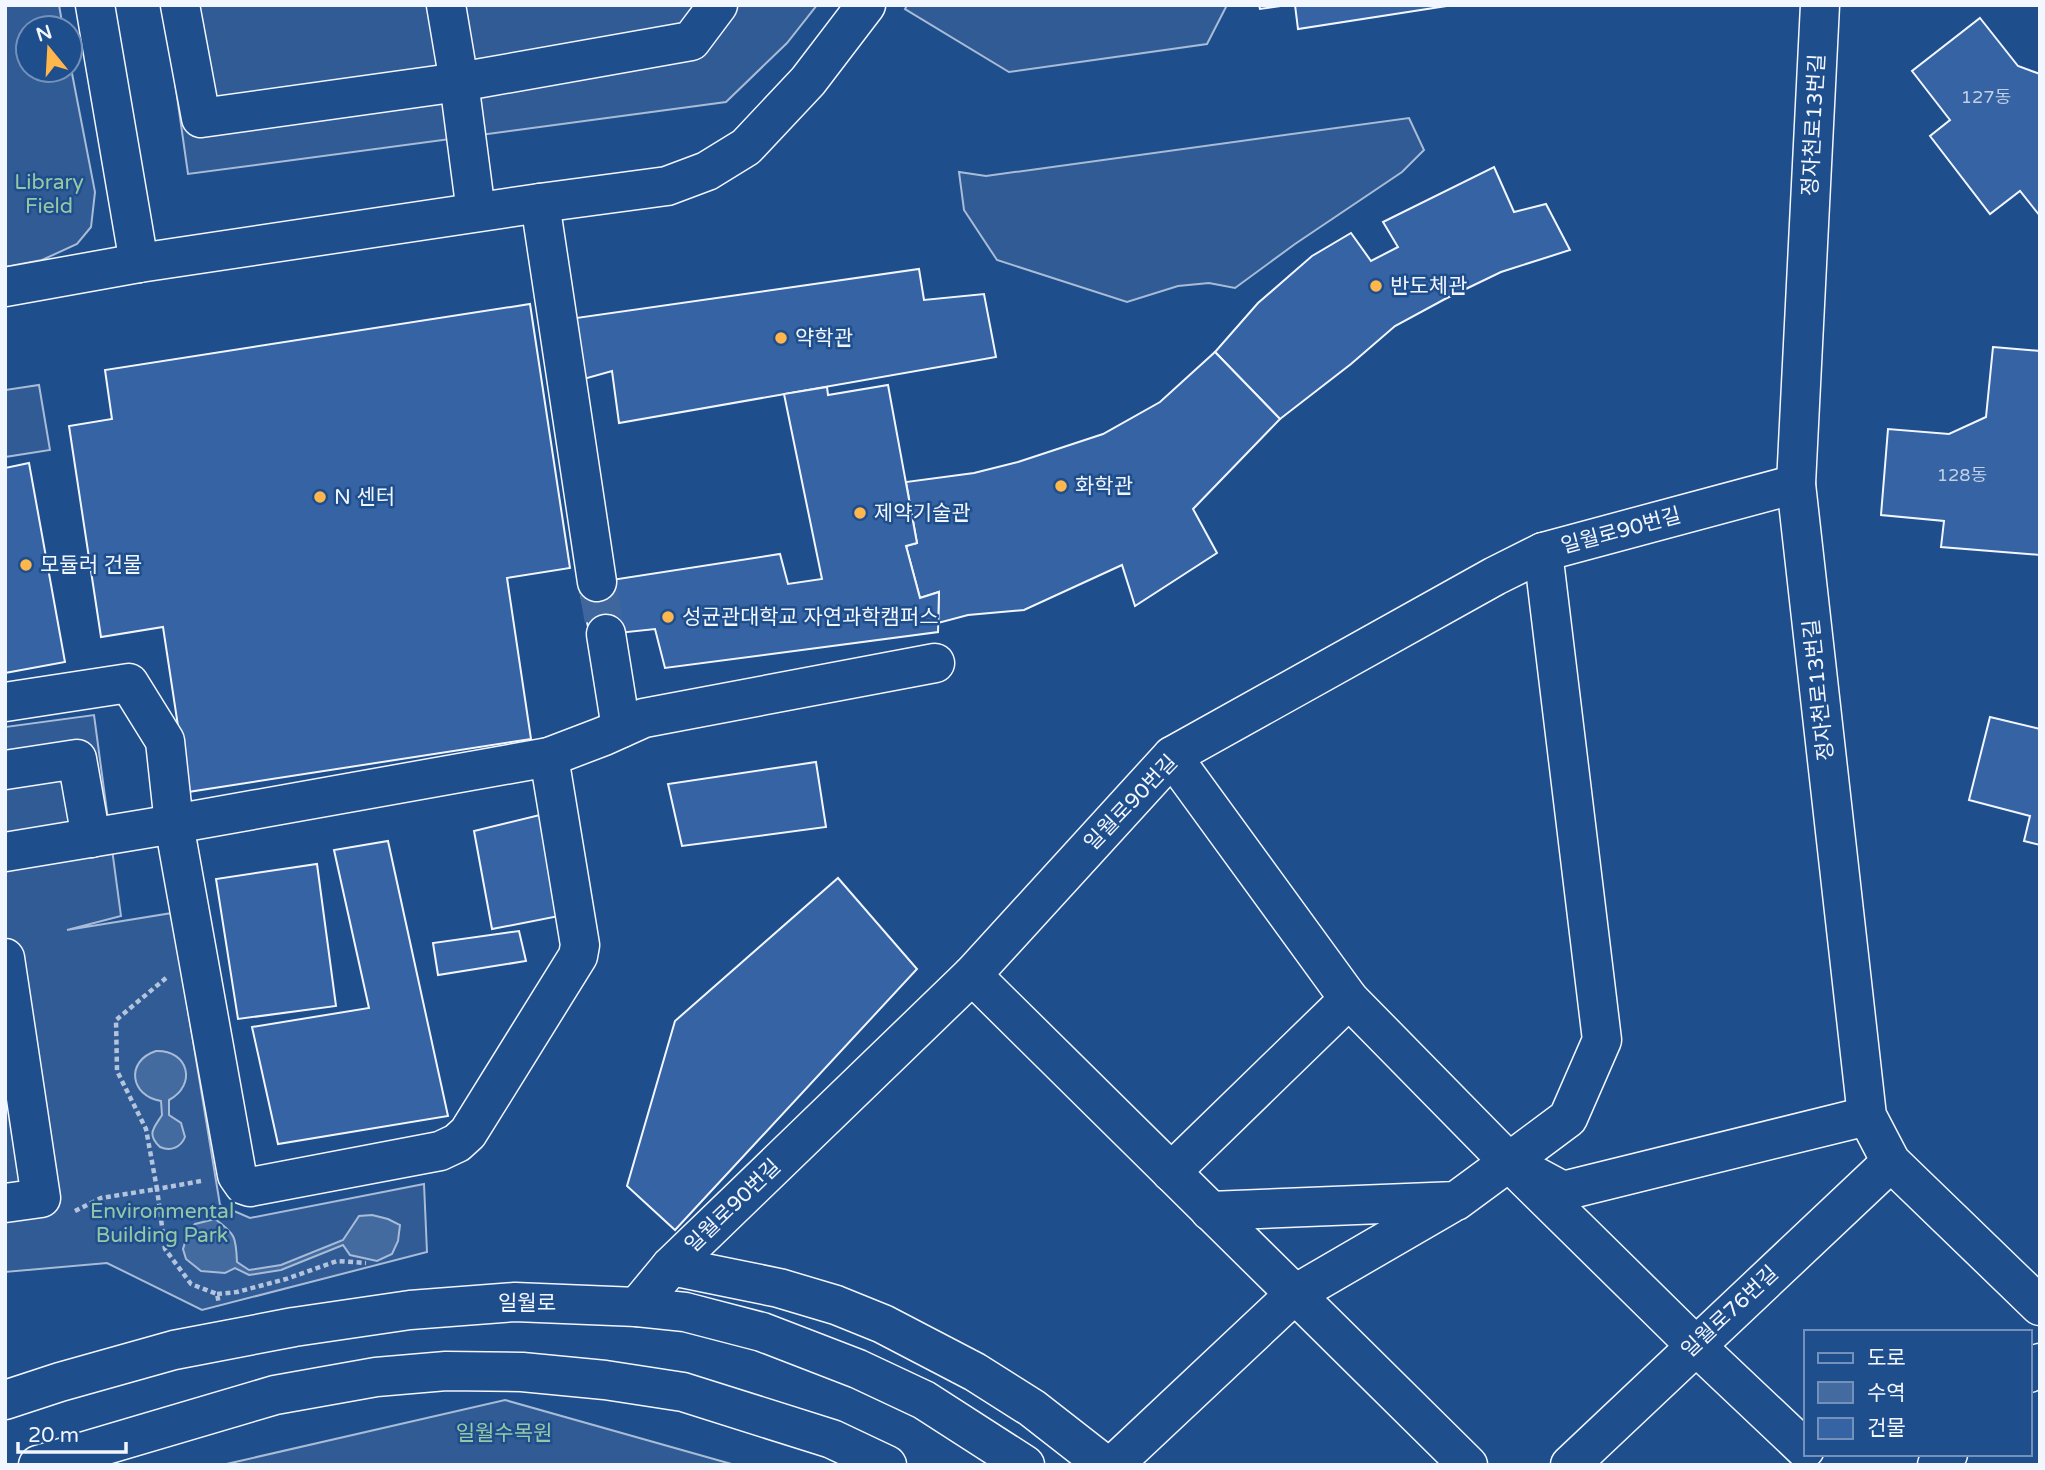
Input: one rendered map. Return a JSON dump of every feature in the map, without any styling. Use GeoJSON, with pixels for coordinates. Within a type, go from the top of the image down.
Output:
{"type":"FeatureCollection","features":[{"type":"Feature","properties":{"kind":"street"},"geometry":{"type":"LineString","coordinates":[[94,5],[139,263]]}},
{"type":"Feature","properties":{"kind":"street"},"geometry":{"type":"LineString","coordinates":[[180,5],[201,118],[459,82],[691,41],[718,5]]}},
{"type":"Feature","properties":{"kind":"street"},"geometry":{"type":"LineString","coordinates":[[446,5],[476,212]]}},
{"type":"Feature","properties":{"kind":"street"},"geometry":{"type":"LineString","coordinates":[[5,287],[139,263],[667,186],[707,171],[746,148],[808,81],[866,5]]}},
{"type":"Feature","properties":{"kind":"street","name":"정자천로13번길"},"geometry":{"type":"LineString","coordinates":[[1820,5],[1796,484],[1867,1116],[1891,1162],[2040,1306]]}},
{"type":"Feature","properties":{"kind":"street"},"geometry":{"type":"LineString","coordinates":[[540,203],[597,582]]}},
{"type":"Feature","properties":{"kind":"street","name":"일월로90번길"},"geometry":{"type":"LineString","coordinates":[[637,1307],[671,1266],[972,975],[1172,756],[1543,552],[1796,484]]}},
{"type":"Feature","properties":{"kind":"street"},"geometry":{"type":"LineString","coordinates":[[1113,1465],[1295,1294],[1456,1201],[1568,1118],[1602,1040],[1543,552]]}},
{"type":"Feature","properties":{"kind":"street"},"geometry":{"type":"LineString","coordinates":[[606,635],[621,728]]}},
{"type":"Feature","properties":{"kind":"street"},"geometry":{"type":"LineString","coordinates":[[5,852],[549,757],[644,718],[935,663]]}},
{"type":"Feature","properties":{"kind":"street"},"geometry":{"type":"LineString","coordinates":[[5,702],[129,683],[166,741],[174,824],[237,1175],[244,1185],[250,1187],[440,1151],[457,1143],[468,1133],[578,956],[580,945],[549,757]]}},
{"type":"Feature","properties":{"kind":"street"},"geometry":{"type":"LineString","coordinates":[[1172,756],[1349,999],[1509,1162],[1804,1448]]}},
{"type":"Feature","properties":{"kind":"street"},"geometry":{"type":"LineString","coordinates":[[5,770],[77,759],[90,838]]}},
{"type":"Feature","properties":{"kind":"street"},"geometry":{"type":"LineString","coordinates":[[5,958],[23,1200]]}},
{"type":"Feature","properties":{"kind":"street"},"geometry":{"type":"LineString","coordinates":[[972,975],[1468,1465]]}},
{"type":"Feature","properties":{"kind":"street"},"geometry":{"type":"LineString","coordinates":[[1171,1172],[1349,999]]}},
{"type":"Feature","properties":{"kind":"street"},"geometry":{"type":"LineString","coordinates":[[1509,1162],[1563,1191],[1867,1116]]}},
{"type":"Feature","properties":{"kind":"street","name":"일월로76번길"},"geometry":{"type":"LineString","coordinates":[[1570,1465],[1891,1162]]}},
{"type":"Feature","properties":{"kind":"street"},"geometry":{"type":"LineString","coordinates":[[1210,1211],[1456,1201]]}},
{"type":"Feature","properties":{"kind":"street"},"geometry":{"type":"LineString","coordinates":[[671,1266],[779,1288],[836,1305],[883,1324],[975,1372],[1032,1408],[1105,1465]]}},
{"type":"Feature","properties":{"kind":"street","name":"일월로"},"geometry":{"type":"LineString","coordinates":[[5,1400],[173,1350],[294,1327],[463,1304],[515,1302],[637,1307],[685,1312],[762,1332],[858,1369],[924,1400],[1025,1465]]}},
{"type":"Feature","properties":{"kind":"street"},"geometry":{"type":"LineString","coordinates":[[38,1465],[275,1395],[376,1377],[446,1371],[522,1372],[605,1380],[683,1392],[832,1439],[887,1465]]}},
{"type":"Feature","properties":{"kind":"path"},"geometry":{"type":"LineString","coordinates":[[198,950],[116,1020],[117,1072],[146,1129],[165,1249],[191,1284],[217,1294],[237,1292],[286,1279],[337,1261],[366,1263]]}},
{"type":"Feature","properties":{"kind":"path"},"geometry":{"type":"LineString","coordinates":[[102,1198],[237,1175]]}},
{"type":"Feature","properties":{"kind":"path"},"geometry":{"type":"LineString","coordinates":[[217,1294],[219,1306]]}},
{"type":"Feature","properties":{"kind":"shaded area","name":"Library Field"},"geometry":{"type":"Polygon","coordinates":[[[5,5],[59,5],[61,14],[14,14],[14,84],[74,84],[95,192],[91,227],[77,244],[42,260],[5,267],[5,5]]]}},
{"type":"Feature","properties":{"kind":"shaded area"},"geometry":{"type":"Polygon","coordinates":[[[164,5],[817,5],[787,43],[726,102],[188,174],[164,5]]]}},
{"type":"Feature","properties":{"kind":"shaded area"},"geometry":{"type":"Polygon","coordinates":[[[907,5],[1227,5],[1207,44],[1009,72],[905,9],[907,5]]]}},
{"type":"Feature","properties":{"kind":"shaded area"},"geometry":{"type":"Polygon","coordinates":[[[1409,118],[1424,150],[1402,172],[1235,288],[1209,283],[1178,286],[1127,302],[997,260],[964,210],[959,172],[986,176],[1409,118]]]}},
{"type":"Feature","properties":{"kind":"shaded area"},"geometry":{"type":"Polygon","coordinates":[[[39,385],[50,450],[5,457],[5,390],[39,385]]]}},
{"type":"Feature","properties":{"kind":"shaded area"},"geometry":{"type":"Polygon","coordinates":[[[94,715],[121,916],[67,930],[172,913],[220,1205],[250,1218],[424,1184],[427,1252],[202,1310],[107,1263],[5,1272],[5,727],[94,715]]]}},
{"type":"Feature","properties":{"kind":"shaded area","name":"일월수목원"},"geometry":{"type":"Polygon","coordinates":[[[505,1400],[735,1465],[222,1465],[505,1400]]]}},
{"type":"Feature","properties":{"kind":"water"},"geometry":{"type":"Polygon","coordinates":[[[156,1051],[176,1056],[185,1070],[183,1086],[178,1094],[169,1100],[169,1115],[181,1123],[185,1137],[172,1149],[160,1147],[152,1135],[162,1115],[161,1101],[143,1092],[135,1078],[139,1062],[156,1051]]]}},
{"type":"Feature","properties":{"kind":"water"},"geometry":{"type":"Polygon","coordinates":[[[372,1215],[400,1225],[398,1241],[392,1254],[377,1261],[350,1255],[343,1245],[281,1270],[249,1275],[235,1268],[225,1273],[201,1271],[186,1259],[183,1249],[189,1230],[195,1224],[215,1219],[233,1237],[237,1262],[249,1270],[281,1265],[343,1240],[359,1216],[372,1215]]]}},
{"type":"Feature","properties":{"kind":"building"},"geometry":{"type":"Polygon","coordinates":[[[1259,5],[1288,5],[1260,9],[1259,5]]]}},
{"type":"Feature","properties":{"kind":"building"},"geometry":{"type":"Polygon","coordinates":[[[1295,5],[1453,5],[1298,29],[1295,5]]]}},
{"type":"Feature","properties":{"kind":"building"},"geometry":{"type":"Polygon","coordinates":[[[1980,18],[2018,66],[2040,74],[2040,216],[2020,191],[1990,214],[1930,136],[1950,120],[1912,71],[1980,18]]]}},
{"type":"Feature","properties":{"kind":"building","name":"반도체관"},"geometry":{"type":"Polygon","coordinates":[[[1494,167],[1514,212],[1546,204],[1570,250],[1501,272],[1395,326],[1280,419],[1215,352],[1258,303],[1312,256],[1351,233],[1371,261],[1398,247],[1383,222],[1494,167]]]}},
{"type":"Feature","properties":{"kind":"building","name":"약학관"},"geometry":{"type":"Polygon","coordinates":[[[919,269],[924,300],[984,294],[996,357],[619,423],[612,371],[573,382],[569,319],[919,269]]]}},
{"type":"Feature","properties":{"kind":"building","name":"N 센터"},"geometry":{"type":"Polygon","coordinates":[[[530,304],[570,568],[507,578],[531,739],[188,792],[163,627],[101,637],[69,426],[112,419],[105,370],[530,304]]]}},
{"type":"Feature","properties":{"kind":"building"},"geometry":{"type":"Polygon","coordinates":[[[1993,347],[2040,351],[2040,555],[1941,547],[1944,521],[1881,515],[1888,429],[1949,434],[1986,417],[1993,347]]]}},
{"type":"Feature","properties":{"kind":"building","name":"화학관"},"geometry":{"type":"Polygon","coordinates":[[[1215,352],[1280,419],[1193,509],[1217,553],[1135,606],[1122,565],[1024,610],[968,615],[938,623],[939,592],[920,598],[906,546],[917,543],[906,482],[974,473],[1018,462],[1103,434],[1160,402],[1215,352]]]}},
{"type":"Feature","properties":{"kind":"building","name":"제약기술관"},"geometry":{"type":"Polygon","coordinates":[[[888,385],[917,543],[906,546],[920,598],[939,592],[938,632],[665,668],[655,629],[590,636],[579,585],[780,554],[788,584],[822,579],[784,394],[827,387],[828,395],[888,385]]]}},
{"type":"Feature","properties":{"kind":"building","name":"모듈러 건물"},"geometry":{"type":"Polygon","coordinates":[[[29,463],[65,662],[5,673],[5,468],[29,463]]]}},
{"type":"Feature","properties":{"kind":"building"},"geometry":{"type":"Polygon","coordinates":[[[1990,717],[2040,729],[2040,845],[2024,841],[2030,816],[1969,800],[1990,717]]]}},
{"type":"Feature","properties":{"kind":"building"},"geometry":{"type":"Polygon","coordinates":[[[816,762],[826,827],[682,846],[668,784],[816,762]]]}},
{"type":"Feature","properties":{"kind":"building"},"geometry":{"type":"Polygon","coordinates":[[[544,814],[559,916],[492,929],[474,831],[544,814]]]}},
{"type":"Feature","properties":{"kind":"building"},"geometry":{"type":"Polygon","coordinates":[[[388,841],[448,1116],[278,1144],[252,1027],[369,1008],[334,850],[388,841]]]}},
{"type":"Feature","properties":{"kind":"building"},"geometry":{"type":"Polygon","coordinates":[[[317,864],[336,1006],[238,1019],[216,879],[317,864]]]}},
{"type":"Feature","properties":{"kind":"building"},"geometry":{"type":"Polygon","coordinates":[[[838,878],[917,969],[675,1230],[627,1186],[675,1021],[838,878]]]}},
{"type":"Feature","properties":{"kind":"building"},"geometry":{"type":"Polygon","coordinates":[[[519,931],[526,961],[438,975],[433,943],[519,931]]]}},
{"type":"Feature","properties":{"kind":"tunnel"},"geometry":{"type":"LineString","coordinates":[[597,582],[606,634]]}},
{"type":"Feature","properties":{"kind":"place","name":"반도체관"},"geometry":{"type":"Point","coordinates":[1376,286]}},
{"type":"Feature","properties":{"kind":"place","name":"약학관"},"geometry":{"type":"Point","coordinates":[781,338]}},
{"type":"Feature","properties":{"kind":"place","name":"화학관"},"geometry":{"type":"Point","coordinates":[1061,486]}},
{"type":"Feature","properties":{"kind":"place","name":"N 센터"},"geometry":{"type":"Point","coordinates":[320,497]}},
{"type":"Feature","properties":{"kind":"place","name":"제약기술관"},"geometry":{"type":"Point","coordinates":[860,513]}},
{"type":"Feature","properties":{"kind":"place","name":"모듈러 건물"},"geometry":{"type":"Point","coordinates":[26,565]}},
{"type":"Feature","properties":{"kind":"place","name":"성균관대학교 자연과학캠퍼스"},"geometry":{"type":"Point","coordinates":[668,617]}},
{"type":"Feature","properties":{"kind":"park label","name":"Environmental Building Park"},"geometry":{"type":"Point","coordinates":[162,1223]}}]}
